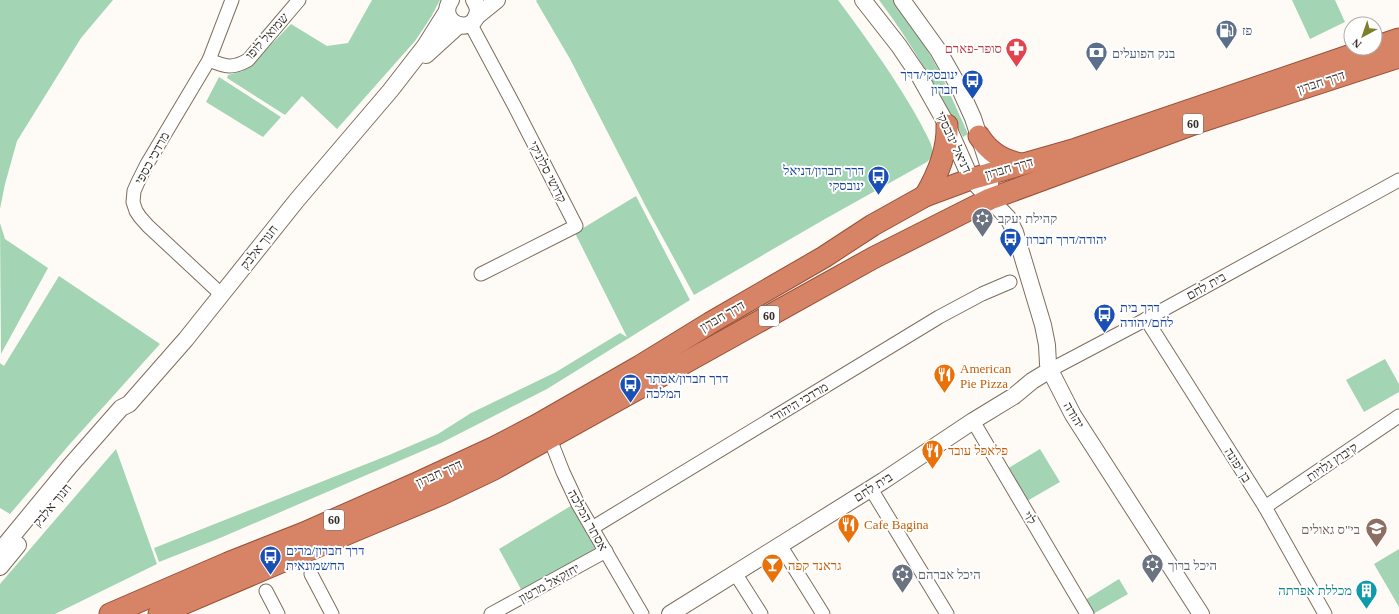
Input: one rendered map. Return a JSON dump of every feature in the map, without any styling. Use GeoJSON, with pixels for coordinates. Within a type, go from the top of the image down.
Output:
{"type":"FeatureCollection","features":[{"type":"Feature","properties":{"kind":"highway"},"geometry":{"type":"LineString","coordinates":[[1383,44],[1399,39]]}},
{"type":"Feature","properties":{"kind":"highway","name":"דרך חברון"},"geometry":{"type":"LineString","coordinates":[[159,614],[442,494],[492,470],[640,366],[710,323],[803,270],[900,209],[925,196],[971,179],[1076,149],[1349,56]]}},
{"type":"Feature","properties":{"kind":"highway","name":"דרך חברון"},"geometry":{"type":"LineString","coordinates":[[123,611],[339,518],[459,464],[544,432],[873,258],[990,199],[1188,125],[1399,57]]}},
{"type":"Feature","properties":{"kind":"highway"},"geometry":{"type":"LineString","coordinates":[[925,196],[935,178],[943,158],[947,142],[948,125]]}},
{"type":"Feature","properties":{"kind":"highway"},"geometry":{"type":"LineString","coordinates":[[979,136],[986,146],[998,156],[1008,161],[1022,164]]}},
{"type":"Feature","properties":{"kind":"street","name":"מרדכי כספי"},"geometry":{"type":"LineString","coordinates":[[222,295],[148,226],[136,211],[133,202],[134,191],[146,164],[209,60],[232,0]]}},
{"type":"Feature","properties":{"kind":"street","name":"שמואל לופו"},"geometry":{"type":"LineString","coordinates":[[209,60],[226,67],[239,65],[248,60],[299,0]]}},
{"type":"Feature","properties":{"kind":"street"},"geometry":{"type":"LineString","coordinates":[[449,6],[450,19],[455,23],[468,22],[478,7],[474,0]]}},
{"type":"Feature","properties":{"kind":"street","name":"חנוך אלבק"},"geometry":{"type":"LineString","coordinates":[[390,91],[418,62],[497,0]]}},
{"type":"Feature","properties":{"kind":"street","name":"דניאל ינובסקי"},"geometry":{"type":"LineString","coordinates":[[863,0],[895,40],[911,64],[948,125],[971,179],[990,199]]}},
{"type":"Feature","properties":{"kind":"street","name":"דניאל ינובסקי"},"geometry":{"type":"LineString","coordinates":[[902,0],[938,50],[959,86],[979,136],[991,173],[990,199]]}},
{"type":"Feature","properties":{"kind":"street","name":"חנוך אלבק"},"geometry":{"type":"LineString","coordinates":[[0,551],[70,466],[121,408],[129,404],[186,339],[297,200],[390,91],[425,46],[449,6]]}},
{"type":"Feature","properties":{"kind":"street","name":"קדושי סלוניקי"},"geometry":{"type":"LineString","coordinates":[[468,22],[515,107],[576,226],[481,274]]}},
{"type":"Feature","properties":{"kind":"street","name":"בית לחם"},"geometry":{"type":"LineString","coordinates":[[670,614],[871,489],[972,421],[1014,396],[1032,381],[1050,370],[1399,180]]}},
{"type":"Feature","properties":{"kind":"street","name":"יהודה"},"geometry":{"type":"LineString","coordinates":[[990,199],[1008,218],[1015,232],[1043,325],[1047,345],[1048,364],[1059,389],[1078,422],[1201,614]]}},
{"type":"Feature","properties":{"kind":"street","name":"מרדכי היהודי"},"geometry":{"type":"LineString","coordinates":[[592,528],[939,317],[982,294],[1010,282]]}},
{"type":"Feature","properties":{"kind":"street","name":"בן יפונה"},"geometry":{"type":"LineString","coordinates":[[1146,319],[1265,507],[1325,614]]}},
{"type":"Feature","properties":{"kind":"street","name":"בית לחם"},"geometry":{"type":"LineString","coordinates":[[1014,396],[1045,386],[1059,389]]}},
{"type":"Feature","properties":{"kind":"street","name":"חנוך אלבק"},"geometry":{"type":"LineString","coordinates":[[0,566],[126,418],[129,404]]}},
{"type":"Feature","properties":{"kind":"street","name":"קיבוץ גלויות"},"geometry":{"type":"LineString","coordinates":[[1265,507],[1399,416]]}},
{"type":"Feature","properties":{"kind":"street","name":"לוי"},"geometry":{"type":"LineString","coordinates":[[972,421],[1087,614]]}},
{"type":"Feature","properties":{"kind":"street","name":"אסתר המלכה"},"geometry":{"type":"LineString","coordinates":[[544,432],[571,490],[642,614]]}},
{"type":"Feature","properties":{"kind":"street"},"geometry":{"type":"LineString","coordinates":[[871,489],[947,614]]}},
{"type":"Feature","properties":{"kind":"street"},"geometry":{"type":"LineString","coordinates":[[780,545],[823,614]]}},
{"type":"Feature","properties":{"kind":"street","name":"יחזקאל מרטון"},"geometry":{"type":"LineString","coordinates":[[491,614],[606,551]]}},
{"type":"Feature","properties":{"kind":"street"},"geometry":{"type":"LineString","coordinates":[[735,573],[761,614]]}},
{"type":"Feature","properties":{"kind":"street"},"geometry":{"type":"LineString","coordinates":[[311,574],[332,614]]}},
{"type":"Feature","properties":{"kind":"street"},"geometry":{"type":"LineString","coordinates":[[266,591],[278,614]]}},
{"type":"Feature","properties":{"kind":"green space"},"geometry":{"type":"Polygon","coordinates":[[[0,0],[113,0],[81,38],[17,141],[5,184],[0,209],[0,0]]]}},
{"type":"Feature","properties":{"kind":"green space"},"geometry":{"type":"Polygon","coordinates":[[[372,0],[440,0],[415,41],[337,129],[302,96],[285,115],[227,78],[228,75],[243,71],[258,58],[291,24],[327,46],[348,43],[372,0]]]}},
{"type":"Feature","properties":{"kind":"green space"},"geometry":{"type":"Polygon","coordinates":[[[838,0],[893,78],[913,110],[929,140],[933,155],[927,162],[694,295],[646,207],[570,59],[536,1],[838,0]]]}},
{"type":"Feature","properties":{"kind":"green space"},"geometry":{"type":"Polygon","coordinates":[[[879,0],[894,0],[916,30],[942,76],[968,134],[963,137],[924,67],[879,0]]]}},
{"type":"Feature","properties":{"kind":"green space"},"geometry":{"type":"Polygon","coordinates":[[[1292,0],[1335,0],[1343,18],[1343,23],[1310,39],[1292,0]]]}},
{"type":"Feature","properties":{"kind":"green space"},"geometry":{"type":"Polygon","coordinates":[[[219,77],[281,117],[263,137],[206,102],[219,77]]]}},
{"type":"Feature","properties":{"kind":"green space"},"geometry":{"type":"Polygon","coordinates":[[[636,196],[690,300],[547,389],[441,443],[220,538],[159,562],[154,548],[389,455],[438,434],[471,413],[556,372],[620,333],[627,337],[575,233],[636,196]]]}},
{"type":"Feature","properties":{"kind":"green space"},"geometry":{"type":"Polygon","coordinates":[[[0,223],[5,239],[48,268],[1,354],[0,223]]]}},
{"type":"Feature","properties":{"kind":"green space"},"geometry":{"type":"Polygon","coordinates":[[[59,276],[160,344],[69,445],[10,514],[0,508],[0,363],[4,366],[59,276]]]}},
{"type":"Feature","properties":{"kind":"green space"},"geometry":{"type":"Polygon","coordinates":[[[1385,359],[1399,384],[1399,392],[1364,412],[1346,380],[1385,359]]]}},
{"type":"Feature","properties":{"kind":"green space"},"geometry":{"type":"Polygon","coordinates":[[[116,449],[157,564],[55,614],[0,614],[0,584],[116,449]]]}},
{"type":"Feature","properties":{"kind":"green space"},"geometry":{"type":"Polygon","coordinates":[[[1040,449],[1060,482],[1027,501],[1007,469],[1040,449]]]}},
{"type":"Feature","properties":{"kind":"green space"},"geometry":{"type":"Polygon","coordinates":[[[574,504],[598,550],[522,591],[499,549],[574,504]]]}},
{"type":"Feature","properties":{"kind":"green space"},"geometry":{"type":"Polygon","coordinates":[[[1399,549],[1399,607],[1374,564],[1399,549]]]}},
{"type":"Feature","properties":{"kind":"green space"},"geometry":{"type":"Polygon","coordinates":[[[1119,579],[1128,594],[1093,614],[1085,600],[1119,579]]]}},
{"type":"Feature","properties":{"kind":"place","name":"פז"},"geometry":{"type":"Point","coordinates":[1227,50]}},
{"type":"Feature","properties":{"kind":"place","name":"סופר-פארם"},"geometry":{"type":"Point","coordinates":[1017,68]}},
{"type":"Feature","properties":{"kind":"place","name":"בנק הפועלים"},"geometry":{"type":"Point","coordinates":[1097,72]}},
{"type":"Feature","properties":{"kind":"place","name":"ינובסקי/דרך חברון"},"geometry":{"type":"Point","coordinates":[973,100]}},
{"type":"Feature","properties":{"kind":"place","name":"דרך חברון/דניאל ינובסקי"},"geometry":{"type":"Point","coordinates":[879,196]}},
{"type":"Feature","properties":{"kind":"place","name":"קהילת יעקב"},"geometry":{"type":"Point","coordinates":[983,238]}},
{"type":"Feature","properties":{"kind":"place","name":"יהודה/דרך חברון"},"geometry":{"type":"Point","coordinates":[1010,258]}},
{"type":"Feature","properties":{"kind":"place","name":"דרך בית לחם/יהודה"},"geometry":{"type":"Point","coordinates":[1105,334]}},
{"type":"Feature","properties":{"kind":"place","name":"American Pie Pizza"},"geometry":{"type":"Point","coordinates":[944,394]}},
{"type":"Feature","properties":{"kind":"place","name":"דרך חברון/אסתר המלכה"},"geometry":{"type":"Point","coordinates":[630,404]}},
{"type":"Feature","properties":{"kind":"place","name":"פלאפל עובד"},"geometry":{"type":"Point","coordinates":[932,470]}},
{"type":"Feature","properties":{"kind":"place","name":"Cafe Bagina"},"geometry":{"type":"Point","coordinates":[849,544]}},
{"type":"Feature","properties":{"kind":"place","name":"בי\"ס גאולים"},"geometry":{"type":"Point","coordinates":[1376,548]}},
{"type":"Feature","properties":{"kind":"place","name":"דרך חברון/מרים החשמונאית"},"geometry":{"type":"Point","coordinates":[271,576]}},
{"type":"Feature","properties":{"kind":"place","name":"גראנד קפה"},"geometry":{"type":"Point","coordinates":[773,584]}},
{"type":"Feature","properties":{"kind":"place","name":"היכל ברוך"},"geometry":{"type":"Point","coordinates":[1152,584]}},
{"type":"Feature","properties":{"kind":"place","name":"היכל אברהם"},"geometry":{"type":"Point","coordinates":[902,594]}},
{"type":"Feature","properties":{"kind":"place","name":"מכללת אפרתה"},"geometry":{"type":"Point","coordinates":[1367,610]}}]}
